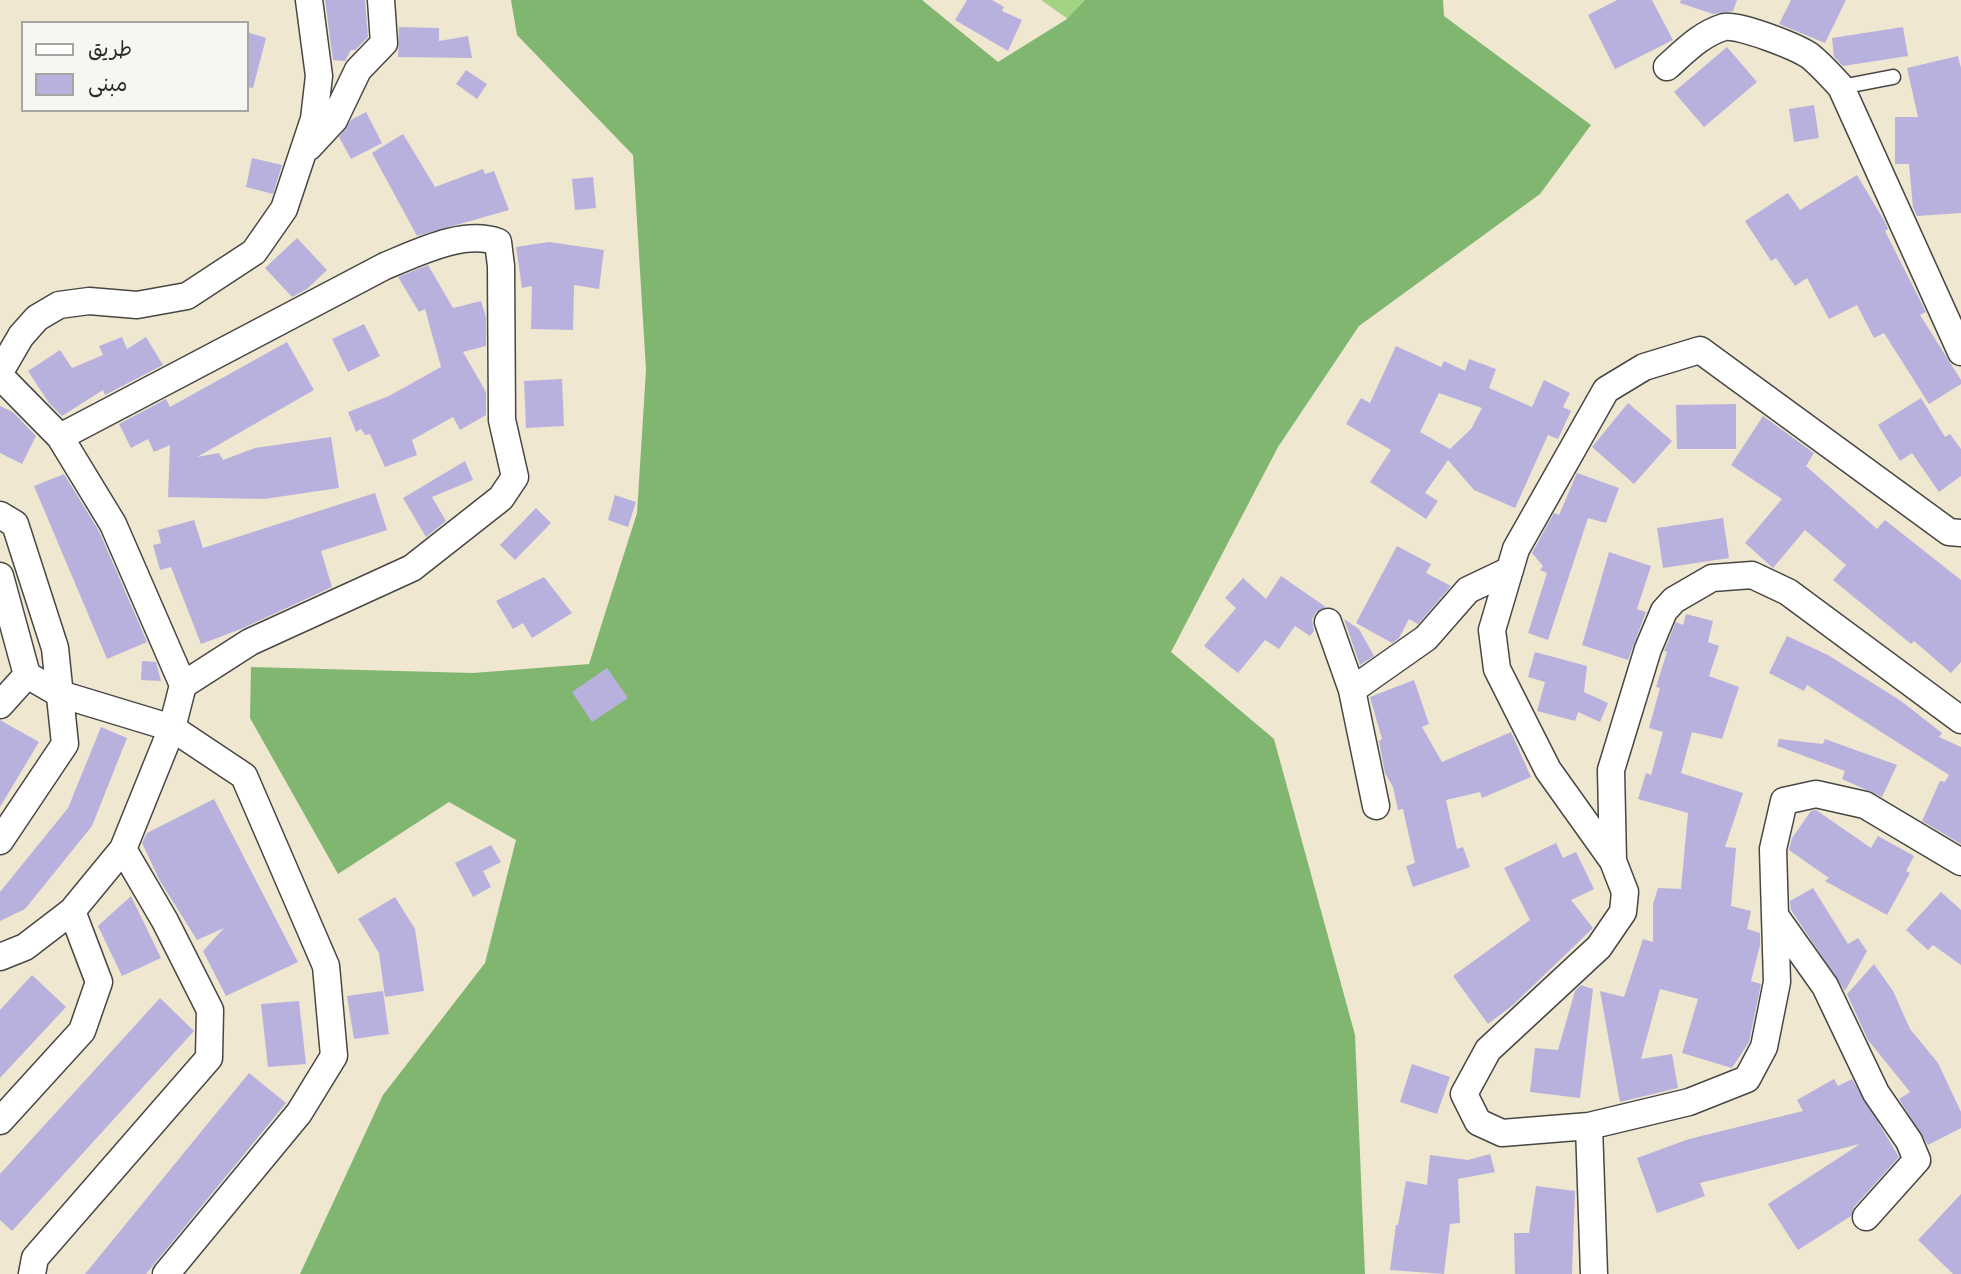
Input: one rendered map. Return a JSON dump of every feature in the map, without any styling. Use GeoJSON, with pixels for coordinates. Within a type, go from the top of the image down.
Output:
{"type":"FeatureCollection","features":[{"type":"Feature","properties":{"kind":"street"},"geometry":{"type":"LineString","coordinates":[[0,957],[25,947],[72,911],[122,849],[172,729],[183,685],[113,524],[60,437],[0,374],[21,336],[37,318],[58,305],[89,301],[137,305],[187,296],[254,252],[284,209],[314,119],[319,76],[309,0]]}},
{"type":"Feature","properties":{"kind":"street"},"geometry":{"type":"LineString","coordinates":[[303,153],[334,120],[358,70],[384,43],[381,0]]}},
{"type":"Feature","properties":{"kind":"street"},"geometry":{"type":"LineString","coordinates":[[1667,67],[1700,37],[1727,26],[1759,34],[1809,55],[1841,86],[1961,352]]}},
{"type":"Feature","properties":{"kind":"street"},"geometry":{"type":"LineString","coordinates":[[319,76],[358,70]]}},
{"type":"Feature","properties":{"kind":"street"},"geometry":{"type":"LineString","coordinates":[[60,437],[385,266],[433,247],[484,237],[498,243],[502,420],[515,477],[501,498],[412,568],[250,642],[183,685]]}},
{"type":"Feature","properties":{"kind":"street"},"geometry":{"type":"LineString","coordinates":[[1961,533],[1949,532],[1700,351],[1644,367],[1606,390],[1517,549],[1492,630],[1497,669],[1548,770],[1612,861],[1625,892],[1623,912],[1599,947],[1488,1050],[1464,1094],[1478,1122],[1502,1133],[1589,1126],[1689,1102],[1747,1079],[1764,1046],[1777,982],[1773,849],[1784,801],[1816,794],[1865,805],[1961,862]]}},
{"type":"Feature","properties":{"kind":"street"},"geometry":{"type":"LineString","coordinates":[[0,515],[15,524],[55,648],[65,744],[0,841]]}},
{"type":"Feature","properties":{"kind":"street"},"geometry":{"type":"LineString","coordinates":[[1352,690],[1426,638],[1468,590],[1510,570]]}},
{"type":"Feature","properties":{"kind":"street"},"geometry":{"type":"LineString","coordinates":[[1612,861],[1611,770],[1648,649],[1664,611],[1674,600],[1712,578],[1752,575],[1788,592],[1961,720]]}},
{"type":"Feature","properties":{"kind":"street"},"geometry":{"type":"LineString","coordinates":[[0,576],[27,675],[60,694],[172,729],[244,776],[326,966],[334,1056],[299,1113],[166,1274]]}},
{"type":"Feature","properties":{"kind":"street"},"geometry":{"type":"LineString","coordinates":[[1328,622],[1352,690],[1376,806]]}},
{"type":"Feature","properties":{"kind":"street"},"geometry":{"type":"LineString","coordinates":[[0,705],[27,675]]}},
{"type":"Feature","properties":{"kind":"street"},"geometry":{"type":"LineString","coordinates":[[32,1274],[34,1258],[209,1058],[210,1010],[165,920],[122,849]]}},
{"type":"Feature","properties":{"kind":"street"},"geometry":{"type":"LineString","coordinates":[[0,1121],[82,1031],[99,982],[72,911]]}},
{"type":"Feature","properties":{"kind":"street"},"geometry":{"type":"LineString","coordinates":[[1776,917],[1825,986],[1876,1093],[1909,1141],[1917,1160],[1866,1217]]}},
{"type":"Feature","properties":{"kind":"street"},"geometry":{"type":"LineString","coordinates":[[1589,1126],[1594,1274]]}},
{"type":"Feature","properties":{"kind":"lane"},"geometry":{"type":"LineString","coordinates":[[1841,86],[1893,77]]}},
{"type":"Feature","properties":{"kind":"green space"},"geometry":{"type":"Polygon","coordinates":[[[511,0],[922,0],[998,62],[1067,19],[1085,0],[1443,0],[1444,16],[1591,125],[1540,194],[1359,326],[1278,447],[1171,652],[1274,739],[1355,1035],[1365,1274],[300,1274],[383,1095],[485,963],[516,840],[449,802],[338,874],[250,718],[251,667],[473,673],[589,664],[637,513],[646,370],[633,155],[517,35],[511,0]]]}},
{"type":"Feature","properties":{"kind":"green space"},"geometry":{"type":"Polygon","coordinates":[[[1041,0],[1085,0],[1068,19],[1041,0]]]}},
{"type":"Feature","properties":{"kind":"building"},"geometry":{"type":"Polygon","coordinates":[[[325,0],[365,0],[368,37],[355,50],[351,50],[345,61],[333,60],[325,0]]]}},
{"type":"Feature","properties":{"kind":"building"},"geometry":{"type":"Polygon","coordinates":[[[967,0],[992,0],[1004,7],[1002,11],[1022,20],[1008,51],[955,20],[967,0]]]}},
{"type":"Feature","properties":{"kind":"building"},"geometry":{"type":"Polygon","coordinates":[[[1617,0],[1652,0],[1673,40],[1615,69],[1588,15],[1617,0]]]}},
{"type":"Feature","properties":{"kind":"building"},"geometry":{"type":"Polygon","coordinates":[[[1681,0],[1737,0],[1733,11],[1713,14],[1680,3],[1681,0]]]}},
{"type":"Feature","properties":{"kind":"building"},"geometry":{"type":"Polygon","coordinates":[[[1791,0],[1846,0],[1825,43],[1779,24],[1791,0]]]}},
{"type":"Feature","properties":{"kind":"building"},"geometry":{"type":"Polygon","coordinates":[[[399,27],[439,28],[439,41],[468,36],[472,58],[398,57],[399,27]]]}},
{"type":"Feature","properties":{"kind":"building"},"geometry":{"type":"Polygon","coordinates":[[[1903,27],[1908,56],[1843,66],[1834,57],[1832,38],[1903,27]]]}},
{"type":"Feature","properties":{"kind":"building"},"geometry":{"type":"Polygon","coordinates":[[[248,32],[266,38],[253,88],[248,87],[248,32]]]}},
{"type":"Feature","properties":{"kind":"building"},"geometry":{"type":"Polygon","coordinates":[[[1727,47],[1757,82],[1704,127],[1674,92],[1727,47]]]}},
{"type":"Feature","properties":{"kind":"building"},"geometry":{"type":"Polygon","coordinates":[[[1958,56],[1961,68],[1961,213],[1917,216],[1913,207],[1909,164],[1895,164],[1895,117],[1918,117],[1907,68],[1958,56]]]}},
{"type":"Feature","properties":{"kind":"building"},"geometry":{"type":"Polygon","coordinates":[[[466,70],[487,84],[477,99],[456,84],[466,70]]]}},
{"type":"Feature","properties":{"kind":"building"},"geometry":{"type":"Polygon","coordinates":[[[1814,105],[1819,138],[1794,142],[1789,109],[1814,105]]]}},
{"type":"Feature","properties":{"kind":"building"},"geometry":{"type":"Polygon","coordinates":[[[366,112],[382,143],[351,159],[339,137],[351,120],[366,112]]]}},
{"type":"Feature","properties":{"kind":"building"},"geometry":{"type":"Polygon","coordinates":[[[403,134],[435,187],[483,169],[485,174],[494,171],[509,210],[417,236],[372,153],[403,134]]]}},
{"type":"Feature","properties":{"kind":"building"},"geometry":{"type":"Polygon","coordinates":[[[252,158],[282,165],[273,194],[246,187],[252,158]]]}},
{"type":"Feature","properties":{"kind":"building"},"geometry":{"type":"Polygon","coordinates":[[[1857,175],[1885,222],[1888,229],[1885,231],[1926,312],[1920,315],[1961,380],[1961,384],[1929,404],[1884,333],[1874,338],[1857,305],[1829,319],[1807,278],[1795,286],[1776,258],[1771,261],[1745,221],[1788,193],[1800,210],[1857,175]]]}},
{"type":"Feature","properties":{"kind":"building"},"geometry":{"type":"Polygon","coordinates":[[[593,177],[596,208],[575,210],[572,179],[593,177]]]}},
{"type":"Feature","properties":{"kind":"building"},"geometry":{"type":"Polygon","coordinates":[[[297,238],[327,270],[307,289],[292,297],[265,268],[297,238]]]}},
{"type":"Feature","properties":{"kind":"building"},"geometry":{"type":"Polygon","coordinates":[[[549,242],[604,250],[599,289],[574,285],[573,330],[531,329],[532,286],[522,288],[516,247],[549,242]]]}},
{"type":"Feature","properties":{"kind":"building"},"geometry":{"type":"Polygon","coordinates":[[[428,265],[453,308],[481,301],[486,317],[486,346],[463,352],[486,392],[486,415],[460,430],[453,417],[412,440],[417,455],[385,467],[370,434],[365,435],[361,429],[356,432],[348,412],[389,396],[441,367],[425,309],[419,312],[398,277],[428,265]]]}},
{"type":"Feature","properties":{"kind":"building"},"geometry":{"type":"Polygon","coordinates":[[[364,324],[380,356],[348,372],[332,339],[364,324]]]}},
{"type":"Feature","properties":{"kind":"building"},"geometry":{"type":"Polygon","coordinates":[[[122,337],[127,349],[146,337],[163,365],[105,395],[103,390],[62,416],[49,403],[28,371],[60,350],[72,368],[103,355],[99,346],[122,337]]]}},
{"type":"Feature","properties":{"kind":"building"},"geometry":{"type":"Polygon","coordinates":[[[287,342],[314,390],[197,457],[219,453],[223,460],[255,448],[331,437],[339,488],[264,499],[168,497],[170,445],[154,452],[148,439],[131,448],[119,424],[166,399],[170,407],[287,342]]]}},
{"type":"Feature","properties":{"kind":"building"},"geometry":{"type":"Polygon","coordinates":[[[1396,346],[1441,367],[1444,361],[1465,371],[1469,359],[1496,369],[1489,388],[1532,407],[1544,380],[1570,393],[1563,407],[1571,411],[1558,439],[1548,435],[1515,508],[1474,490],[1448,460],[1425,493],[1438,501],[1426,519],[1370,482],[1391,450],[1346,424],[1361,398],[1370,403],[1396,346]],[[1439,393],[1420,432],[1450,449],[1471,429],[1482,408],[1439,393]]]}},
{"type":"Feature","properties":{"kind":"building"},"geometry":{"type":"Polygon","coordinates":[[[562,379],[564,426],[526,428],[524,381],[562,379]]]}},
{"type":"Feature","properties":{"kind":"building"},"geometry":{"type":"Polygon","coordinates":[[[1921,398],[1945,437],[1950,434],[1961,449],[1961,476],[1939,492],[1912,453],[1900,461],[1878,425],[1921,398]]]}},
{"type":"Feature","properties":{"kind":"building"},"geometry":{"type":"Polygon","coordinates":[[[1628,403],[1672,441],[1634,484],[1592,447],[1628,403]]]}},
{"type":"Feature","properties":{"kind":"building"},"geometry":{"type":"Polygon","coordinates":[[[1736,404],[1736,449],[1677,449],[1676,405],[1736,404]]]}},
{"type":"Feature","properties":{"kind":"building"},"geometry":{"type":"Polygon","coordinates":[[[0,406],[13,412],[36,436],[22,464],[0,453],[0,406]]]}},
{"type":"Feature","properties":{"kind":"building"},"geometry":{"type":"Polygon","coordinates":[[[1763,416],[1814,453],[1806,466],[1877,529],[1885,520],[1961,580],[1961,662],[1951,673],[1914,641],[1911,644],[1833,580],[1846,565],[1805,530],[1773,568],[1745,543],[1782,499],[1731,465],[1763,416]]]}},
{"type":"Feature","properties":{"kind":"building"},"geometry":{"type":"Polygon","coordinates":[[[465,461],[473,480],[432,497],[446,521],[426,537],[403,498],[465,461]]]}},
{"type":"Feature","properties":{"kind":"building"},"geometry":{"type":"Polygon","coordinates":[[[1577,473],[1619,488],[1606,523],[1588,518],[1548,640],[1528,633],[1547,573],[1540,570],[1543,566],[1532,553],[1554,513],[1559,515],[1577,473]]]}},
{"type":"Feature","properties":{"kind":"building"},"geometry":{"type":"Polygon","coordinates":[[[64,474],[99,531],[147,642],[107,659],[34,486],[64,474]]]}},
{"type":"Feature","properties":{"kind":"building"},"geometry":{"type":"Polygon","coordinates":[[[375,493],[387,530],[321,551],[332,587],[241,629],[201,644],[171,567],[160,570],[153,545],[161,543],[158,530],[194,520],[203,548],[375,493]]]}},
{"type":"Feature","properties":{"kind":"building"},"geometry":{"type":"Polygon","coordinates":[[[615,495],[636,502],[628,527],[608,520],[615,495]]]}},
{"type":"Feature","properties":{"kind":"building"},"geometry":{"type":"Polygon","coordinates":[[[536,508],[551,523],[515,560],[500,545],[536,508]]]}},
{"type":"Feature","properties":{"kind":"building"},"geometry":{"type":"Polygon","coordinates":[[[1723,518],[1729,558],[1663,568],[1657,528],[1723,518]]]}},
{"type":"Feature","properties":{"kind":"building"},"geometry":{"type":"Polygon","coordinates":[[[1397,546],[1431,564],[1426,573],[1451,586],[1418,624],[1409,619],[1399,638],[1392,643],[1356,623],[1397,546]]]}},
{"type":"Feature","properties":{"kind":"building"},"geometry":{"type":"Polygon","coordinates":[[[1609,552],[1651,566],[1637,609],[1646,612],[1628,660],[1582,645],[1609,552]]]}},
{"type":"Feature","properties":{"kind":"building"},"geometry":{"type":"Polygon","coordinates":[[[1281,576],[1326,607],[1316,612],[1312,620],[1314,631],[1310,636],[1295,626],[1279,649],[1265,640],[1238,673],[1204,646],[1236,608],[1225,598],[1243,578],[1266,599],[1281,576]]]}},
{"type":"Feature","properties":{"kind":"building"},"geometry":{"type":"Polygon","coordinates":[[[544,577],[572,613],[532,638],[523,623],[513,629],[496,601],[544,577]]]}},
{"type":"Feature","properties":{"kind":"building"},"geometry":{"type":"Polygon","coordinates":[[[1686,614],[1713,621],[1708,642],[1719,646],[1709,676],[1739,687],[1722,739],[1692,732],[1681,773],[1743,793],[1725,847],[1736,848],[1731,906],[1751,911],[1747,929],[1760,933],[1760,945],[1751,981],[1761,984],[1749,1042],[1732,1068],[1682,1053],[1698,999],[1660,989],[1641,1059],[1672,1054],[1678,1088],[1620,1102],[1600,991],[1624,997],[1643,939],[1653,942],[1653,904],[1658,888],[1681,889],[1688,813],[1638,799],[1646,773],[1651,775],[1663,732],[1649,728],[1660,688],[1656,687],[1667,652],[1664,651],[1676,622],[1683,625],[1686,614]]]}},
{"type":"Feature","properties":{"kind":"building"},"geometry":{"type":"Polygon","coordinates":[[[1344,619],[1359,629],[1374,656],[1360,665],[1344,619]]]}},
{"type":"Feature","properties":{"kind":"building"},"geometry":{"type":"Polygon","coordinates":[[[1787,636],[1828,655],[1901,701],[1942,733],[1939,737],[1961,747],[1961,844],[1922,821],[1940,781],[1945,782],[1949,775],[1807,685],[1804,691],[1769,673],[1787,636]]]}},
{"type":"Feature","properties":{"kind":"building"},"geometry":{"type":"Polygon","coordinates":[[[1535,652],[1587,666],[1584,692],[1608,703],[1600,722],[1578,712],[1575,721],[1537,711],[1545,682],[1528,677],[1535,652]]]}},
{"type":"Feature","properties":{"kind":"building"},"geometry":{"type":"Polygon","coordinates":[[[142,661],[156,662],[161,681],[141,680],[142,661]]]}},
{"type":"Feature","properties":{"kind":"building"},"geometry":{"type":"Polygon","coordinates":[[[607,668],[628,698],[592,722],[572,692],[607,668]]]}},
{"type":"Feature","properties":{"kind":"building"},"geometry":{"type":"Polygon","coordinates":[[[1414,680],[1429,724],[1422,727],[1442,762],[1511,732],[1531,777],[1482,798],[1480,792],[1446,800],[1457,849],[1463,847],[1470,867],[1413,887],[1406,866],[1415,863],[1403,809],[1398,810],[1393,787],[1385,773],[1379,741],[1382,739],[1370,697],[1414,680]]]}},
{"type":"Feature","properties":{"kind":"building"},"geometry":{"type":"Polygon","coordinates":[[[0,720],[39,742],[0,807],[0,720]]]}},
{"type":"Feature","properties":{"kind":"building"},"geometry":{"type":"Polygon","coordinates":[[[101,727],[127,738],[92,826],[25,909],[0,921],[0,892],[68,808],[101,727]]]}},
{"type":"Feature","properties":{"kind":"building"},"geometry":{"type":"Polygon","coordinates":[[[1779,739],[1823,744],[1825,739],[1897,765],[1882,797],[1842,779],[1845,771],[1777,746],[1779,739]]]}},
{"type":"Feature","properties":{"kind":"building"},"geometry":{"type":"Polygon","coordinates":[[[214,799],[298,962],[226,996],[203,951],[224,928],[197,940],[160,881],[142,843],[147,833],[214,799]]]}},
{"type":"Feature","properties":{"kind":"building"},"geometry":{"type":"Polygon","coordinates":[[[1816,810],[1871,848],[1878,836],[1914,856],[1906,871],[1910,873],[1887,915],[1825,881],[1829,878],[1789,850],[1792,838],[1811,811],[1816,810]]]}},
{"type":"Feature","properties":{"kind":"building"},"geometry":{"type":"Polygon","coordinates":[[[1556,843],[1563,858],[1576,852],[1594,889],[1571,900],[1593,928],[1513,1005],[1488,1024],[1453,976],[1530,920],[1504,868],[1556,843]]]}},
{"type":"Feature","properties":{"kind":"building"},"geometry":{"type":"Polygon","coordinates":[[[491,845],[501,862],[483,871],[491,887],[473,897],[455,863],[491,845]]]}},
{"type":"Feature","properties":{"kind":"building"},"geometry":{"type":"Polygon","coordinates":[[[1813,888],[1848,944],[1858,938],[1867,951],[1845,991],[1791,910],[1790,901],[1813,888]]]}},
{"type":"Feature","properties":{"kind":"building"},"geometry":{"type":"Polygon","coordinates":[[[1941,892],[1961,910],[1961,965],[1933,945],[1928,950],[1906,930],[1941,892]]]}},
{"type":"Feature","properties":{"kind":"building"},"geometry":{"type":"Polygon","coordinates":[[[131,896],[161,958],[122,976],[98,926],[131,896]]]}},
{"type":"Feature","properties":{"kind":"building"},"geometry":{"type":"Polygon","coordinates":[[[395,897],[415,929],[424,991],[385,997],[379,953],[358,919],[395,897]]]}},
{"type":"Feature","properties":{"kind":"building"},"geometry":{"type":"Polygon","coordinates":[[[1874,964],[1893,991],[1910,1029],[1938,1063],[1961,1112],[1961,1128],[1928,1145],[1899,1099],[1910,1092],[1868,1040],[1847,994],[1874,964]]]}},
{"type":"Feature","properties":{"kind":"building"},"geometry":{"type":"Polygon","coordinates":[[[32,975],[66,1007],[0,1078],[0,1010],[32,975]]]}},
{"type":"Feature","properties":{"kind":"building"},"geometry":{"type":"Polygon","coordinates":[[[1581,985],[1593,989],[1580,1098],[1530,1092],[1535,1048],[1558,1050],[1575,991],[1581,985]]]}},
{"type":"Feature","properties":{"kind":"building"},"geometry":{"type":"Polygon","coordinates":[[[383,991],[389,1034],[354,1039],[347,996],[383,991]]]}},
{"type":"Feature","properties":{"kind":"building"},"geometry":{"type":"Polygon","coordinates":[[[160,998],[194,1031],[12,1231],[0,1220],[0,1174],[160,998]]]}},
{"type":"Feature","properties":{"kind":"building"},"geometry":{"type":"Polygon","coordinates":[[[299,1001],[306,1064],[268,1067],[261,1004],[299,1001]]]}},
{"type":"Feature","properties":{"kind":"building"},"geometry":{"type":"Polygon","coordinates":[[[1412,1064],[1450,1077],[1437,1114],[1400,1102],[1412,1064]]]}},
{"type":"Feature","properties":{"kind":"building"},"geometry":{"type":"Polygon","coordinates":[[[249,1073],[286,1103],[146,1274],[85,1274],[249,1073]]]}},
{"type":"Feature","properties":{"kind":"building"},"geometry":{"type":"Polygon","coordinates":[[[1834,1079],[1838,1086],[1852,1079],[1899,1157],[1854,1207],[1851,1216],[1798,1250],[1768,1204],[1860,1144],[1700,1183],[1705,1196],[1657,1213],[1637,1158],[1689,1139],[1803,1111],[1797,1100],[1834,1079]]]}},
{"type":"Feature","properties":{"kind":"building"},"geometry":{"type":"Polygon","coordinates":[[[1490,1154],[1495,1172],[1458,1179],[1460,1223],[1450,1224],[1444,1274],[1390,1270],[1406,1181],[1427,1185],[1430,1155],[1468,1160],[1490,1154]]]}},
{"type":"Feature","properties":{"kind":"building"},"geometry":{"type":"Polygon","coordinates":[[[1536,1186],[1575,1191],[1572,1274],[1515,1274],[1514,1233],[1529,1233],[1536,1186]]]}},
{"type":"Feature","properties":{"kind":"building"},"geometry":{"type":"Polygon","coordinates":[[[1961,1194],[1961,1274],[1953,1274],[1918,1240],[1961,1194]]]}}]}
